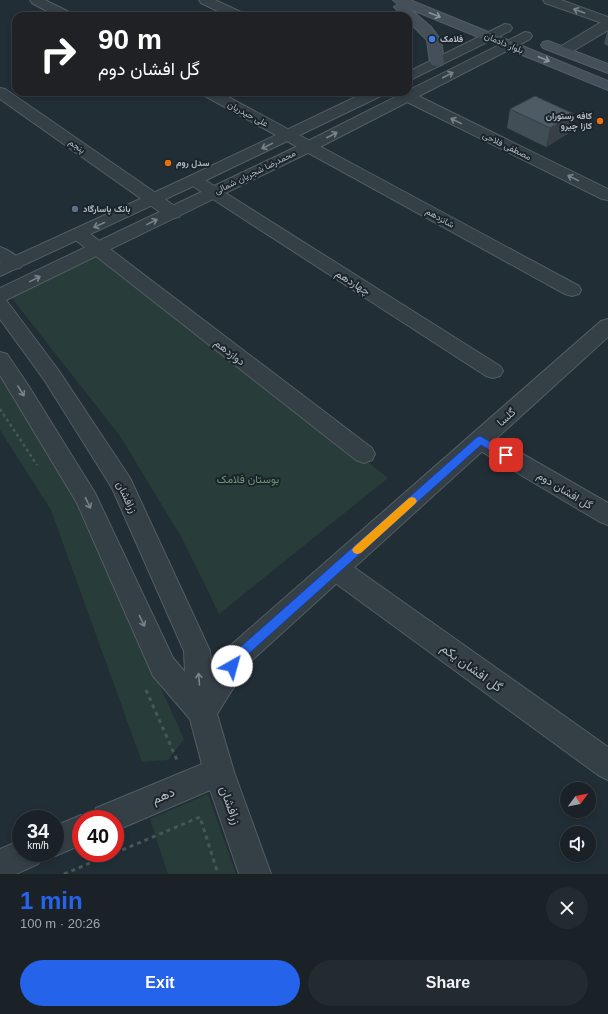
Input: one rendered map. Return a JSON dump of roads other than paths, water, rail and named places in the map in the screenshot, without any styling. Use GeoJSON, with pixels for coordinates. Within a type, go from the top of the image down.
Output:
{"type":"FeatureCollection","features":[{"type":"Feature","properties":{"kind":"main road"},"geometry":{"type":"LineString","coordinates":[[392,0],[406,12]]}},
{"type":"Feature","properties":{"kind":"main road","name":"بلوار دادمان"},"geometry":{"type":"LineString","coordinates":[[399,0],[608,86]]}},
{"type":"Feature","properties":{"kind":"main road"},"geometry":{"type":"LineString","coordinates":[[412,18],[426,30],[434,40],[437,62]]}},
{"type":"Feature","properties":{"kind":"main road","name":"بلوار دادمان"},"geometry":{"type":"LineString","coordinates":[[488,21],[608,69]]}},
{"type":"Feature","properties":{"kind":"street"},"geometry":{"type":"LineString","coordinates":[[36,0],[58,12]]}},
{"type":"Feature","properties":{"kind":"street"},"geometry":{"type":"LineString","coordinates":[[205,0],[230,12]]}},
{"type":"Feature","properties":{"kind":"street"},"geometry":{"type":"LineString","coordinates":[[549,0],[608,23]]}},
{"type":"Feature","properties":{"kind":"street"},"geometry":{"type":"LineString","coordinates":[[563,51],[608,23]]}},
{"type":"Feature","properties":{"kind":"street"},"geometry":{"type":"LineString","coordinates":[[412,75],[505,28]]}},
{"type":"Feature","properties":{"kind":"street","name":"محمدرضا شجریان شمالی"},"geometry":{"type":"LineString","coordinates":[[412,89],[525,36]]}},
{"type":"Feature","properties":{"kind":"street","name":"پنجم"},"geometry":{"type":"LineString","coordinates":[[0,92],[173,213]]}},
{"type":"Feature","properties":{"kind":"street","name":"علی حیدریان"},"geometry":{"type":"LineString","coordinates":[[216,96],[289,135],[308,147]]}},
{"type":"Feature","properties":{"kind":"street","name":"محمدرضا شجریان شمالی"},"geometry":{"type":"LineString","coordinates":[[4,262],[79,234],[370,96]]}},
{"type":"Feature","properties":{"kind":"street","name":"محمدرضا شجریان شمالی"},"geometry":{"type":"LineString","coordinates":[[0,296],[308,147],[398,96]]}},
{"type":"Feature","properties":{"kind":"street","name":"مصطفی فلاحی"},"geometry":{"type":"LineString","coordinates":[[406,96],[608,196]]}},
{"type":"Feature","properties":{"kind":"street","name":"شانزدهم"},"geometry":{"type":"LineString","coordinates":[[308,147],[572,290]]}},
{"type":"Feature","properties":{"kind":"street","name":"چهاردهم"},"geometry":{"type":"LineString","coordinates":[[194,180],[493,371]]}},
{"type":"Feature","properties":{"kind":"street","name":"دوازدهم"},"geometry":{"type":"LineString","coordinates":[[79,234],[364,454]]}},
{"type":"Feature","properties":{"kind":"street","name":"زرافشان"},"geometry":{"type":"LineString","coordinates":[[0,304],[52,376],[122,484],[197,651],[202,712],[219,772],[255,874]]}},
{"type":"Feature","properties":{"kind":"street","name":"گلسا"},"geometry":{"type":"LineString","coordinates":[[202,712],[240,654],[608,326]]}},
{"type":"Feature","properties":{"kind":"street","name":"زرافشان"},"geometry":{"type":"LineString","coordinates":[[0,359],[21,390],[87,500],[163,667],[202,712]]}},
{"type":"Feature","properties":{"kind":"street","name":"گل افشان دوم"},"geometry":{"type":"LineString","coordinates":[[480,440],[608,515]]}},
{"type":"Feature","properties":{"kind":"street","name":"گل افشان یکم"},"geometry":{"type":"LineString","coordinates":[[336,569],[608,765]]}},
{"type":"Feature","properties":{"kind":"street","name":"دهم"},"geometry":{"type":"LineString","coordinates":[[124,812],[219,772]]}},
{"type":"Feature","properties":{"kind":"street"},"geometry":{"type":"LineString","coordinates":[[0,865],[12,860]]}},
{"type":"Feature","properties":{"kind":"place","name":"فلامک"},"geometry":{"type":"Point","coordinates":[432,39]}},
{"type":"Feature","properties":{"kind":"place","name":"کافه رستوران کازا چیرو"},"geometry":{"type":"Point","coordinates":[600,121]}},
{"type":"Feature","properties":{"kind":"place","name":"سدل روم"},"geometry":{"type":"Point","coordinates":[168,163]}},
{"type":"Feature","properties":{"kind":"place","name":"بانک پاسارگاد"},"geometry":{"type":"Point","coordinates":[75,209]}},
{"type":"Feature","properties":{"kind":"park label","name":"بوستان فلامک"},"geometry":{"type":"Point","coordinates":[248,479]}}]}
